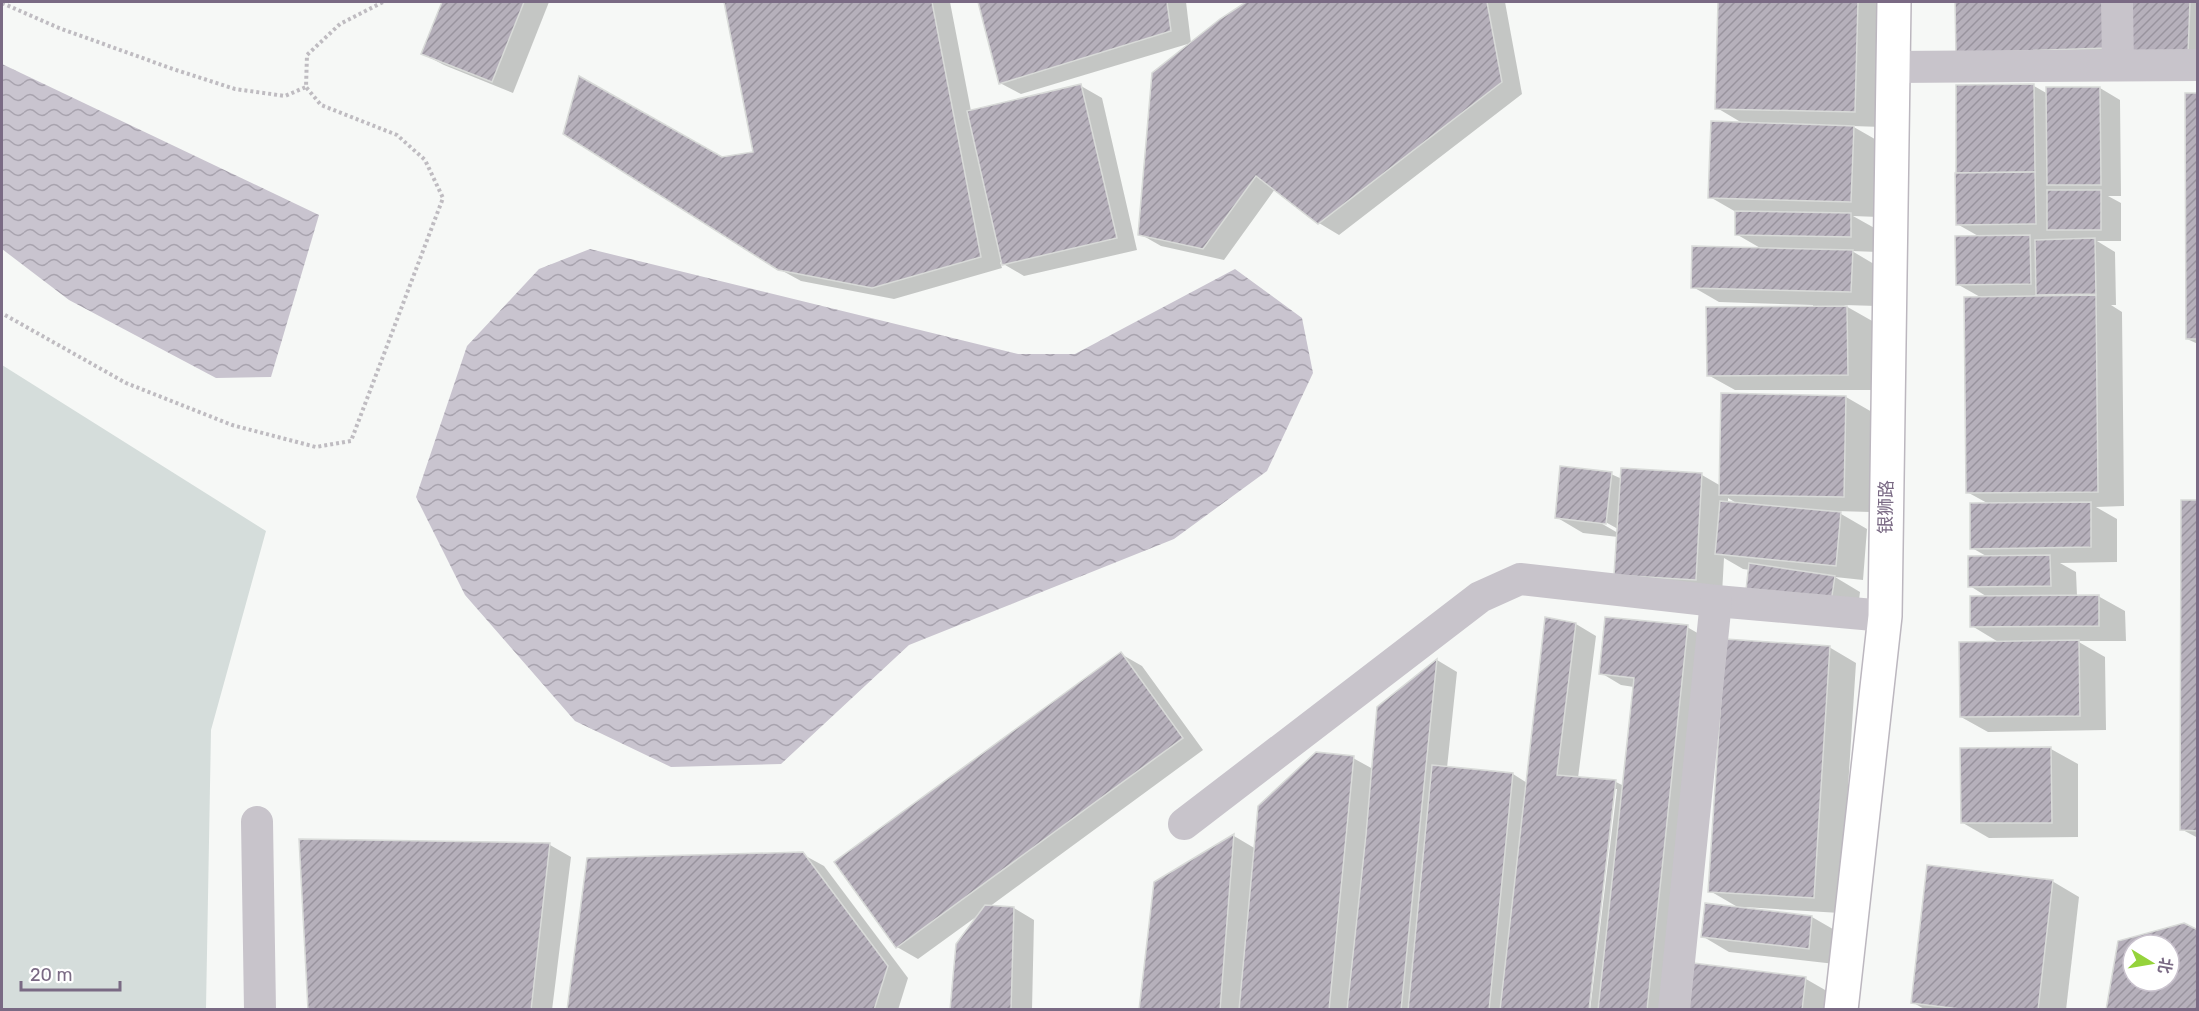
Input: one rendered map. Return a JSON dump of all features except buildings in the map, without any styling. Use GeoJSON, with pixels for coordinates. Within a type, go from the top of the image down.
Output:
{"type":"FeatureCollection","features":[{"type":"Feature","properties":{"kind":"main road","name":"银狮路"},"geometry":{"type":"LineString","coordinates":[[1841,1010],[1885,616],[1894,2]]}},
{"type":"Feature","properties":{"kind":"street"},"geometry":{"type":"LineString","coordinates":[[2116,2],[2118,66]]}},
{"type":"Feature","properties":{"kind":"street"},"geometry":{"type":"LineString","coordinates":[[1893,67],[2198,65]]}},
{"type":"Feature","properties":{"kind":"street"},"geometry":{"type":"LineString","coordinates":[[1184,824],[1480,597],[1520,579],[1716,601],[1885,616]]}},
{"type":"Feature","properties":{"kind":"street"},"geometry":{"type":"LineString","coordinates":[[1674,1010],[1716,601]]}},
{"type":"Feature","properties":{"kind":"street"},"geometry":{"type":"LineString","coordinates":[[257,822],[260,1010]]}},
{"type":"Feature","properties":{"kind":"path"},"geometry":{"type":"LineString","coordinates":[[4,315],[126,383],[232,425],[316,447],[351,441],[443,198],[425,160],[397,135],[321,105],[306,87],[307,55],[340,24],[383,2]]}},
{"type":"Feature","properties":{"kind":"path"},"geometry":{"type":"LineString","coordinates":[[2,3],[69,32],[173,69],[235,88],[285,96],[306,87]]}},
{"type":"Feature","properties":{"kind":"shaded area"},"geometry":{"type":"Polygon","coordinates":[[[2,365],[266,531],[211,730],[206,1009],[2,1009],[2,365]]]}},
{"type":"Feature","properties":{"kind":"water"},"geometry":{"type":"Polygon","coordinates":[[[2,64],[319,215],[271,377],[216,378],[69,300],[2,249],[2,64]]]}},
{"type":"Feature","properties":{"kind":"water"},"geometry":{"type":"Polygon","coordinates":[[[590,249],[1018,354],[1075,354],[1235,269],[1302,318],[1313,373],[1267,471],[1174,539],[909,645],[781,764],[671,767],[575,721],[465,595],[416,497],[467,346],[539,269],[590,249]]]}}]}
